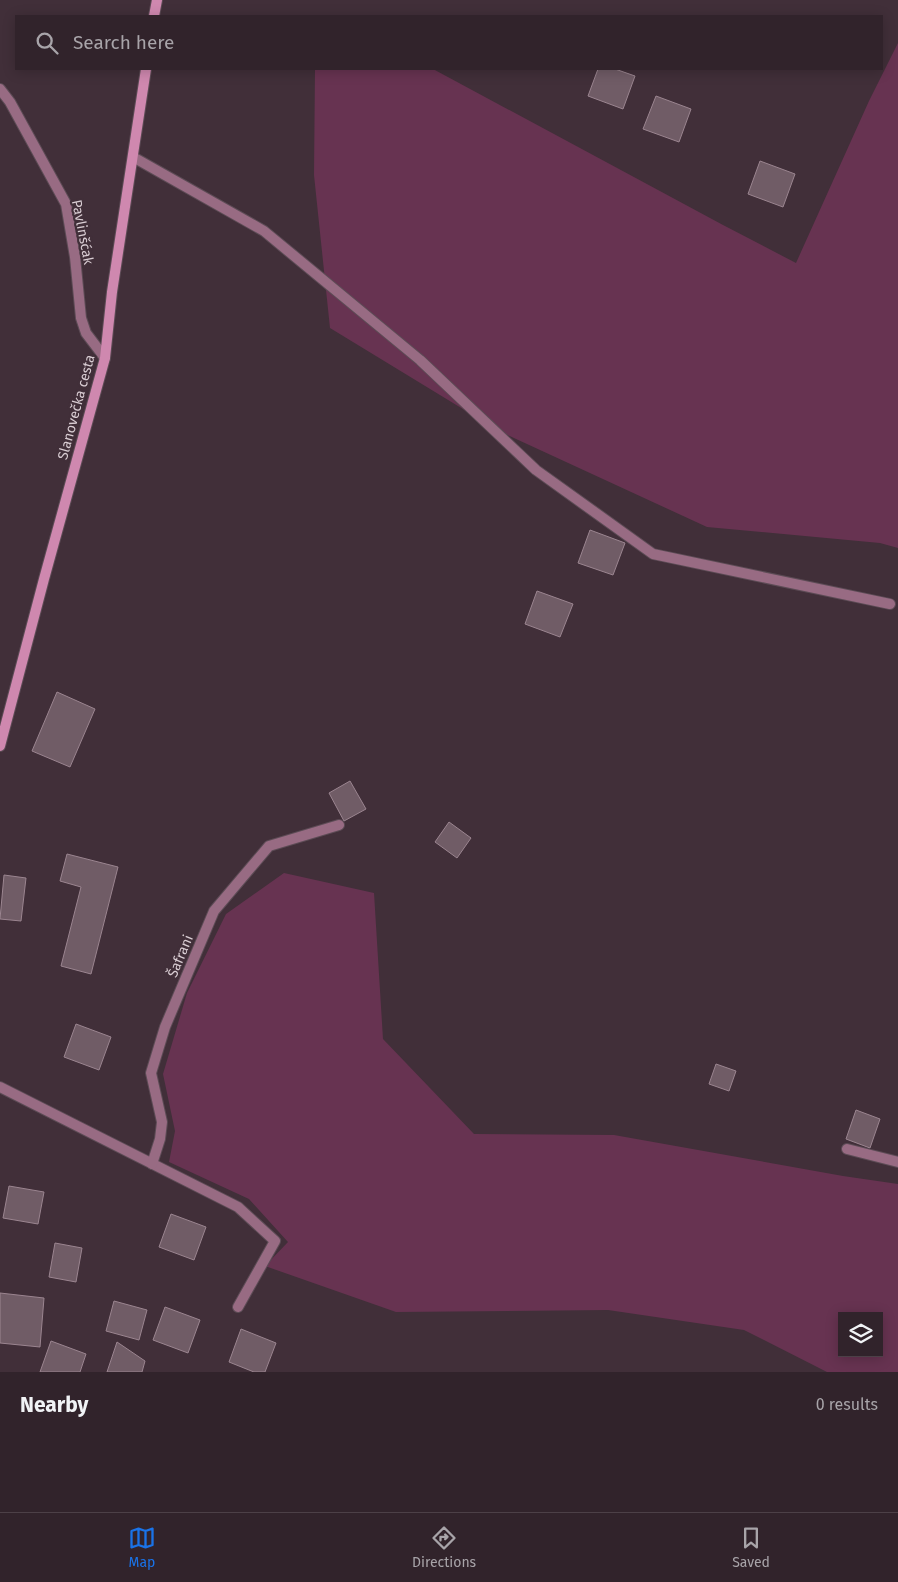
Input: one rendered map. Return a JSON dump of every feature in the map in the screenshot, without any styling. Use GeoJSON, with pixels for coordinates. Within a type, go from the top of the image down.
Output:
{"type":"FeatureCollection","features":[{"type":"Feature","properties":{"kind":"street"},"geometry":{"type":"LineString","coordinates":[[154,15],[157,0]]}},
{"type":"Feature","properties":{"kind":"street","name":"Slanovečka cesta"},"geometry":{"type":"LineString","coordinates":[[0,746],[105,358],[112,292],[146,70]]}},
{"type":"Feature","properties":{"kind":"street","name":"Pavlinšćak"},"geometry":{"type":"LineString","coordinates":[[0,89],[10,102],[66,204],[75,257],[81,318],[86,333],[105,358]]}},
{"type":"Feature","properties":{"kind":"street"},"geometry":{"type":"LineString","coordinates":[[133,157],[264,232],[420,360],[536,470],[654,554],[890,604]]}},
{"type":"Feature","properties":{"kind":"street","name":"Šafrani"},"geometry":{"type":"LineString","coordinates":[[152,1164],[160,1139],[162,1122],[151,1073],[165,1027],[214,912],[269,846],[339,825]]}},
{"type":"Feature","properties":{"kind":"street"},"geometry":{"type":"LineString","coordinates":[[0,1087],[238,1207],[274,1241],[238,1307]]}},
{"type":"Feature","properties":{"kind":"street"},"geometry":{"type":"LineString","coordinates":[[847,1149],[898,1162]]}},
{"type":"Feature","properties":{"kind":"shaded area"},"geometry":{"type":"Polygon","coordinates":[[[898,43],[898,548],[880,543],[707,527],[499,431],[330,328],[314,175],[315,70],[435,70],[796,263],[869,101],[898,43]]]}},
{"type":"Feature","properties":{"kind":"shaded area"},"geometry":{"type":"Polygon","coordinates":[[[284,873],[374,893],[383,1039],[474,1134],[614,1135],[898,1184],[898,1372],[827,1372],[744,1330],[608,1310],[396,1312],[265,1266],[288,1242],[249,1199],[169,1162],[175,1131],[163,1074],[187,993],[226,914],[284,873]]]}},
{"type":"Feature","properties":{"kind":"building"},"geometry":{"type":"Polygon","coordinates":[[[598,70],[618,70],[635,76],[623,109],[588,96],[598,70]]]}},
{"type":"Feature","properties":{"kind":"building"},"geometry":{"type":"Polygon","coordinates":[[[656,96],[691,109],[679,142],[643,129],[656,96]]]}},
{"type":"Feature","properties":{"kind":"building"},"geometry":{"type":"Polygon","coordinates":[[[760,161],[795,174],[783,207],[748,194],[760,161]]]}},
{"type":"Feature","properties":{"kind":"building"},"geometry":{"type":"Polygon","coordinates":[[[590,530],[625,543],[613,575],[578,563],[590,530]]]}},
{"type":"Feature","properties":{"kind":"building"},"geometry":{"type":"Polygon","coordinates":[[[537,591],[573,604],[560,637],[525,624],[537,591]]]}},
{"type":"Feature","properties":{"kind":"building"},"geometry":{"type":"Polygon","coordinates":[[[57,692],[95,709],[70,767],[32,751],[57,692]]]}},
{"type":"Feature","properties":{"kind":"building"},"geometry":{"type":"Polygon","coordinates":[[[350,781],[366,809],[344,821],[329,793],[350,781]]]}},
{"type":"Feature","properties":{"kind":"building"},"geometry":{"type":"Polygon","coordinates":[[[449,822],[471,838],[457,858],[435,842],[449,822]]]}},
{"type":"Feature","properties":{"kind":"building"},"geometry":{"type":"Polygon","coordinates":[[[67,854],[118,867],[91,974],[61,966],[81,887],[60,881],[67,854]]]}},
{"type":"Feature","properties":{"kind":"building"},"geometry":{"type":"Polygon","coordinates":[[[4,875],[26,878],[21,921],[0,919],[4,875]]]}},
{"type":"Feature","properties":{"kind":"building"},"geometry":{"type":"Polygon","coordinates":[[[76,1024],[111,1037],[99,1070],[64,1057],[76,1024]]]}},
{"type":"Feature","properties":{"kind":"building"},"geometry":{"type":"Polygon","coordinates":[[[716,1064],[736,1071],[729,1091],[709,1084],[716,1064]]]}},
{"type":"Feature","properties":{"kind":"building"},"geometry":{"type":"Polygon","coordinates":[[[856,1110],[880,1119],[870,1148],[846,1139],[856,1110]]]}},
{"type":"Feature","properties":{"kind":"building"},"geometry":{"type":"Polygon","coordinates":[[[9,1186],[44,1192],[38,1224],[3,1218],[9,1186]]]}},
{"type":"Feature","properties":{"kind":"building"},"geometry":{"type":"Polygon","coordinates":[[[171,1214],[206,1227],[194,1260],[159,1247],[171,1214]]]}},
{"type":"Feature","properties":{"kind":"building"},"geometry":{"type":"Polygon","coordinates":[[[55,1243],[82,1248],[76,1282],[49,1277],[55,1243]]]}},
{"type":"Feature","properties":{"kind":"building"},"geometry":{"type":"Polygon","coordinates":[[[0,1293],[44,1298],[40,1347],[0,1343],[0,1293]]]}},
{"type":"Feature","properties":{"kind":"building"},"geometry":{"type":"Polygon","coordinates":[[[114,1301],[147,1310],[139,1340],[106,1331],[114,1301]]]}},
{"type":"Feature","properties":{"kind":"building"},"geometry":{"type":"Polygon","coordinates":[[[165,1307],[200,1320],[188,1353],[153,1340],[165,1307]]]}},
{"type":"Feature","properties":{"kind":"building"},"geometry":{"type":"Polygon","coordinates":[[[241,1329],[276,1343],[265,1372],[254,1372],[229,1362],[241,1329]]]}},
{"type":"Feature","properties":{"kind":"building"},"geometry":{"type":"Polygon","coordinates":[[[51,1341],[86,1354],[80,1372],[40,1372],[51,1341]]]}},
{"type":"Feature","properties":{"kind":"building"},"geometry":{"type":"Polygon","coordinates":[[[117,1342],[145,1361],[142,1372],[107,1372],[117,1342]]]}}]}
